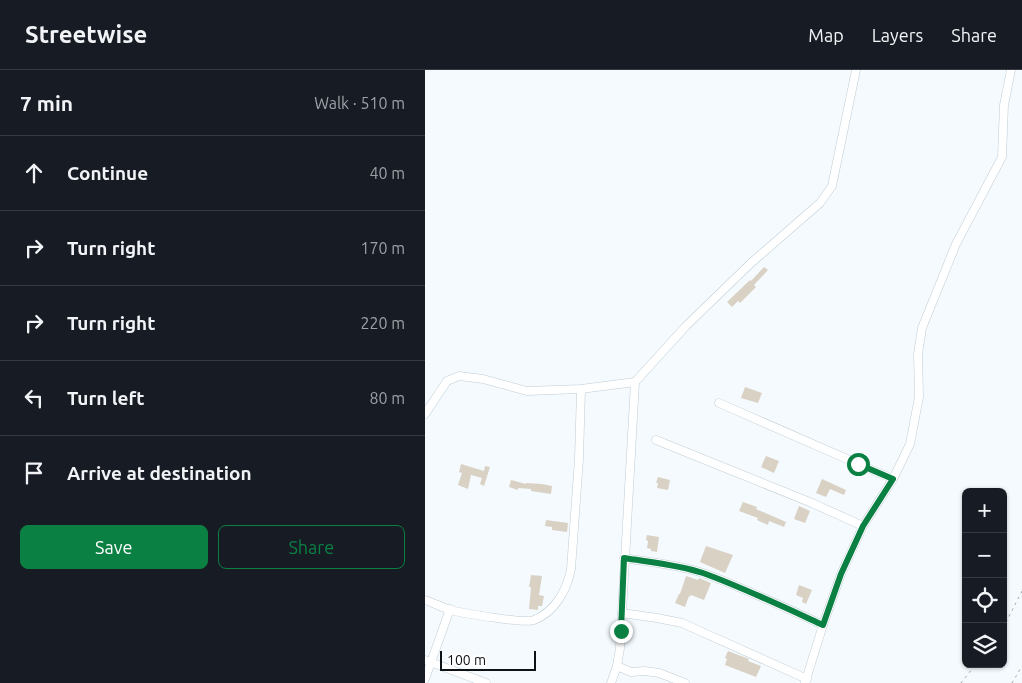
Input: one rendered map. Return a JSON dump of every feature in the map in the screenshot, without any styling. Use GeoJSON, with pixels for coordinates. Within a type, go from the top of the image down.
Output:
{"type":"FeatureCollection","features":[{"type":"Feature","properties":{"kind":"street"},"geometry":{"type":"LineString","coordinates":[[611,683],[617,666],[620,648],[635,382],[687,326],[751,263],[820,203],[832,186],[856,70]]}},
{"type":"Feature","properties":{"kind":"street"},"geometry":{"type":"LineString","coordinates":[[622,613],[682,623],[806,681],[841,574],[863,526],[893,479],[910,444],[919,397],[918,354],[921,328],[956,244],[1002,157],[1004,105],[1011,70]]}},
{"type":"Feature","properties":{"kind":"street"},"geometry":{"type":"LineString","coordinates":[[425,414],[447,381],[459,376],[483,379],[527,390],[581,389],[635,382]]}},
{"type":"Feature","properties":{"kind":"street"},"geometry":{"type":"LineString","coordinates":[[425,600],[450,609],[532,622],[557,602],[569,581],[571,569],[579,459],[581,389]]}},
{"type":"Feature","properties":{"kind":"street"},"geometry":{"type":"LineString","coordinates":[[719,403],[893,479]]}},
{"type":"Feature","properties":{"kind":"street"},"geometry":{"type":"LineString","coordinates":[[656,440],[812,503],[863,526]]}},
{"type":"Feature","properties":{"kind":"street"},"geometry":{"type":"LineString","coordinates":[[624,558],[660,563],[702,573],[757,595],[823,625]]}},
{"type":"Feature","properties":{"kind":"street"},"geometry":{"type":"LineString","coordinates":[[425,679],[428,661],[450,609]]}},
{"type":"Feature","properties":{"kind":"street"},"geometry":{"type":"LineString","coordinates":[[428,661],[486,683]]}},
{"type":"Feature","properties":{"kind":"street"},"geometry":{"type":"LineString","coordinates":[[617,666],[631,672],[659,672],[680,682]]}},
{"type":"Feature","properties":{"kind":"path"},"geometry":{"type":"LineString","coordinates":[[1006,623],[1022,591]]}},
{"type":"Feature","properties":{"kind":"path"},"geometry":{"type":"LineString","coordinates":[[1012,683],[1022,666]]}},
{"type":"Feature","properties":{"kind":"path"},"geometry":{"type":"LineString","coordinates":[[961,683],[974,668]]}},
{"type":"Feature","properties":{"kind":"building"},"geometry":{"type":"Polygon","coordinates":[[[764,267],[768,270],[754,285],[756,287],[740,303],[738,301],[732,307],[727,302],[764,267]]]}},
{"type":"Feature","properties":{"kind":"building"},"geometry":{"type":"Polygon","coordinates":[[[745,387],[762,393],[758,403],[741,398],[745,387]]]}},
{"type":"Feature","properties":{"kind":"building"},"geometry":{"type":"Polygon","coordinates":[[[766,456],[779,461],[774,473],[761,467],[766,456]]]}},
{"type":"Feature","properties":{"kind":"building"},"geometry":{"type":"Polygon","coordinates":[[[461,464],[484,471],[485,466],[490,467],[484,486],[480,484],[482,478],[471,475],[468,489],[458,485],[462,473],[459,472],[461,464]]]}},
{"type":"Feature","properties":{"kind":"building"},"geometry":{"type":"Polygon","coordinates":[[[658,477],[670,480],[668,490],[657,488],[658,477]]]}},
{"type":"Feature","properties":{"kind":"building"},"geometry":{"type":"Polygon","coordinates":[[[822,479],[846,490],[844,495],[830,489],[826,497],[816,493],[822,479]]]}},
{"type":"Feature","properties":{"kind":"building"},"geometry":{"type":"Polygon","coordinates":[[[511,480],[526,484],[552,486],[551,494],[531,491],[531,489],[518,488],[518,490],[509,487],[511,480]]]}},
{"type":"Feature","properties":{"kind":"building"},"geometry":{"type":"Polygon","coordinates":[[[743,502],[786,522],[784,527],[769,521],[768,525],[757,520],[758,518],[739,511],[743,502]]]}},
{"type":"Feature","properties":{"kind":"building"},"geometry":{"type":"Polygon","coordinates":[[[799,506],[810,511],[805,523],[794,519],[799,506]]]}},
{"type":"Feature","properties":{"kind":"building"},"geometry":{"type":"Polygon","coordinates":[[[546,520],[568,523],[567,532],[552,530],[552,527],[545,526],[546,520]]]}},
{"type":"Feature","properties":{"kind":"building"},"geometry":{"type":"Polygon","coordinates":[[[647,535],[659,537],[657,552],[647,548],[647,535]]]}},
{"type":"Feature","properties":{"kind":"building"},"geometry":{"type":"Polygon","coordinates":[[[706,546],[733,555],[725,573],[700,562],[706,546]]]}},
{"type":"Feature","properties":{"kind":"building"},"geometry":{"type":"Polygon","coordinates":[[[531,575],[542,576],[539,595],[544,596],[542,606],[538,606],[538,610],[529,609],[531,575]]]}},
{"type":"Feature","properties":{"kind":"building"},"geometry":{"type":"Polygon","coordinates":[[[686,576],[698,580],[699,578],[711,583],[704,600],[691,595],[685,607],[675,603],[686,576]]]}},
{"type":"Feature","properties":{"kind":"building"},"geometry":{"type":"Polygon","coordinates":[[[799,585],[812,590],[806,604],[802,602],[803,598],[796,595],[799,585]]]}},
{"type":"Feature","properties":{"kind":"building"},"geometry":{"type":"Polygon","coordinates":[[[728,651],[761,666],[756,677],[725,665],[728,651]]]}},
{"type":"Feature","properties":{"kind":"route"},"geometry":{"type":"LineString","coordinates":[[621,631],[624,558],[660,563],[702,573],[757,595],[823,625],[841,574],[863,526],[893,479],[858,464]]}}]}
